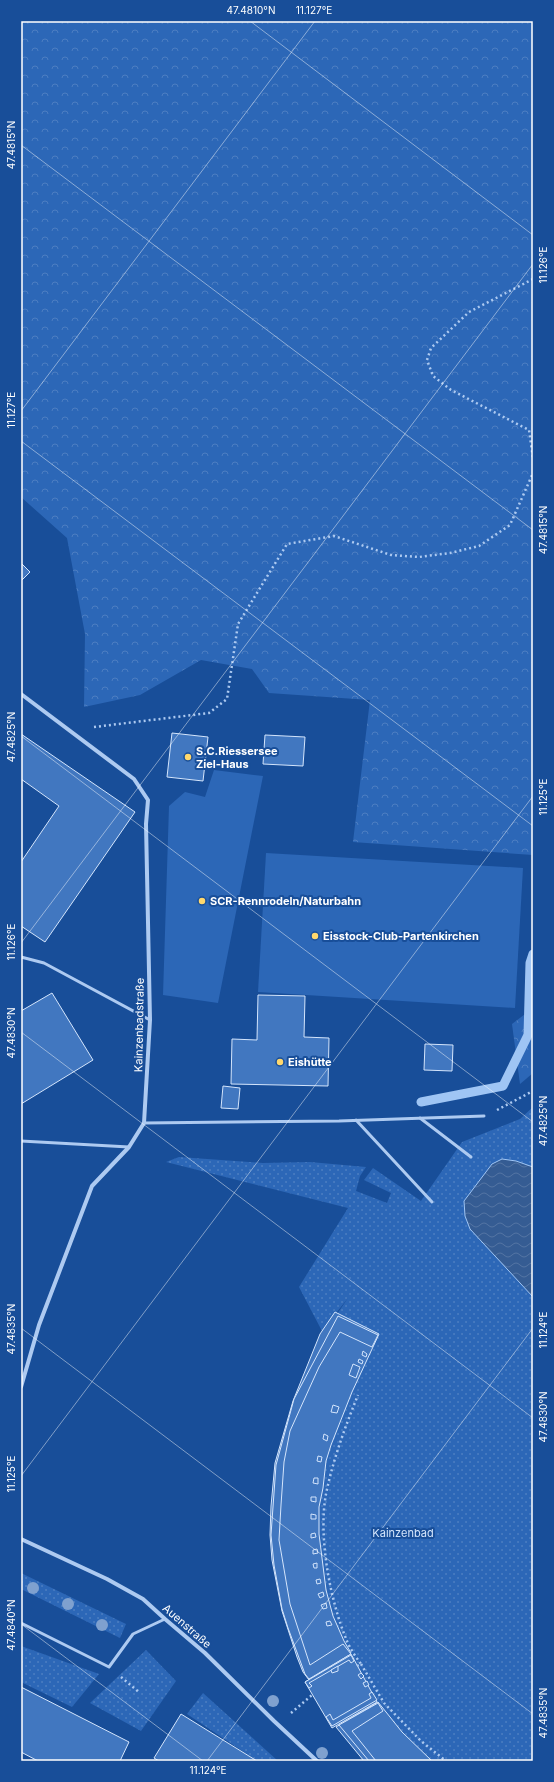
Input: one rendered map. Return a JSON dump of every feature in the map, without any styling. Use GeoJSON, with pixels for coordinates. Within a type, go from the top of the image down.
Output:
{"type":"FeatureCollection","features":[{"type":"Feature","properties":{"kind":"street","name":"Kainzenbadstraße"},"geometry":{"type":"LineString","coordinates":[[21,694],[134,779],[148,800],[146,824],[150,1020],[144,1123],[129,1147],[92,1186],[39,1325],[21,1387]]}},
{"type":"Feature","properties":{"kind":"street","name":"Auenstraße"},"geometry":{"type":"LineString","coordinates":[[21,1538],[107,1579],[143,1599],[205,1653],[317,1761]]}},
{"type":"Feature","properties":{"kind":"lane"},"geometry":{"type":"LineString","coordinates":[[21,957],[44,963],[150,1020]]}},
{"type":"Feature","properties":{"kind":"lane"},"geometry":{"type":"LineString","coordinates":[[144,1123],[356,1120],[484,1116]]}},
{"type":"Feature","properties":{"kind":"lane"},"geometry":{"type":"LineString","coordinates":[[419,1118],[471,1157]]}},
{"type":"Feature","properties":{"kind":"lane"},"geometry":{"type":"LineString","coordinates":[[356,1120],[432,1202]]}},
{"type":"Feature","properties":{"kind":"lane"},"geometry":{"type":"LineString","coordinates":[[21,1141],[129,1147]]}},
{"type":"Feature","properties":{"kind":"lane"},"geometry":{"type":"LineString","coordinates":[[21,1624],[109,1667],[133,1634],[165,1619]]}},
{"type":"Feature","properties":{"kind":"path"},"geometry":{"type":"LineString","coordinates":[[533,279],[469,312],[431,348],[427,360],[434,376],[451,390],[529,430],[533,458]]}},
{"type":"Feature","properties":{"kind":"path"},"geometry":{"type":"LineString","coordinates":[[69,730],[209,713],[227,699],[238,624],[287,544],[334,536],[391,555],[419,556],[450,553],[479,546],[510,525],[533,473]]}},
{"type":"Feature","properties":{"kind":"path"},"geometry":{"type":"LineString","coordinates":[[484,1116],[516,1102],[533,1091]]}},
{"type":"Feature","properties":{"kind":"path"},"geometry":{"type":"LineString","coordinates":[[358,1395],[342,1435],[326,1494],[323,1531],[331,1583],[339,1617],[347,1642],[384,1703],[421,1740],[446,1761]]}},
{"type":"Feature","properties":{"kind":"path"},"geometry":{"type":"LineString","coordinates":[[357,1666],[361,1664]]}},
{"type":"Feature","properties":{"kind":"path"},"geometry":{"type":"LineString","coordinates":[[109,1667],[140,1693]]}},
{"type":"Feature","properties":{"kind":"path"},"geometry":{"type":"LineString","coordinates":[[278,1725],[312,1695]]}},
{"type":"Feature","properties":{"kind":"green space"},"geometry":{"type":"Polygon","coordinates":[[[21,21],[533,21],[533,855],[353,842],[370,700],[269,693],[252,669],[201,660],[140,695],[84,707],[85,634],[67,538],[21,497],[21,21]]]}},
{"type":"Feature","properties":{"kind":"green space","name":"SCR-Rennrodeln/Naturbahn"},"geometry":{"type":"Polygon","coordinates":[[[214,770],[263,776],[218,1003],[163,995],[169,806],[185,792],[205,797],[214,770]]]}},
{"type":"Feature","properties":{"kind":"green space"},"geometry":{"type":"Polygon","coordinates":[[[266,853],[523,868],[515,1008],[258,992],[266,853]]]}},
{"type":"Feature","properties":{"kind":"green space"},"geometry":{"type":"Polygon","coordinates":[[[533,1008],[533,1073],[520,1084],[512,1024],[533,1008]]]}},
{"type":"Feature","properties":{"kind":"green space","name":"Kainzenbad"},"geometry":{"type":"Polygon","coordinates":[[[533,1107],[533,1761],[369,1761],[343,1729],[305,1674],[324,1333],[348,1298],[322,1331],[299,1287],[348,1208],[166,1162],[179,1157],[263,1163],[310,1162],[366,1167],[360,1176],[356,1191],[387,1203],[391,1193],[364,1180],[373,1168],[421,1201],[462,1142],[520,1119],[533,1107]]]}},
{"type":"Feature","properties":{"kind":"green space"},"geometry":{"type":"Polygon","coordinates":[[[21,1573],[126,1624],[120,1638],[21,1589],[21,1573]]]}},
{"type":"Feature","properties":{"kind":"green space"},"geometry":{"type":"Polygon","coordinates":[[[21,1646],[99,1674],[72,1707],[21,1682],[21,1646]]]}},
{"type":"Feature","properties":{"kind":"green space"},"geometry":{"type":"Polygon","coordinates":[[[146,1650],[176,1681],[141,1731],[90,1703],[146,1650]]]}},
{"type":"Feature","properties":{"kind":"green space"},"geometry":{"type":"Polygon","coordinates":[[[203,1693],[278,1761],[257,1761],[187,1714],[203,1693]]]}},
{"type":"Feature","properties":{"kind":"water"},"geometry":{"type":"Polygon","coordinates":[[[502,1159],[516,1161],[533,1167],[533,1297],[470,1229],[465,1216],[464,1201],[492,1164],[502,1159]]]}},
{"type":"Feature","properties":{"kind":"building"},"geometry":{"type":"Polygon","coordinates":[[[21,563],[30,572],[21,581],[21,563]]]}},
{"type":"Feature","properties":{"kind":"building","name":"S.C.Riessersee Ziel-Haus"},"geometry":{"type":"Polygon","coordinates":[[[172,733],[208,737],[203,781],[167,777],[172,733]]]}},
{"type":"Feature","properties":{"kind":"building"},"geometry":{"type":"Polygon","coordinates":[[[21,734],[135,812],[45,942],[21,926],[21,862],[59,806],[21,779],[21,734]]]}},
{"type":"Feature","properties":{"kind":"building"},"geometry":{"type":"Polygon","coordinates":[[[265,735],[305,737],[303,766],[263,764],[265,735]]]}},
{"type":"Feature","properties":{"kind":"building"},"geometry":{"type":"Polygon","coordinates":[[[52,993],[93,1060],[21,1104],[21,1011],[52,993]]]}},
{"type":"Feature","properties":{"kind":"building","name":"Eishütte"},"geometry":{"type":"Polygon","coordinates":[[[258,995],[305,996],[304,1037],[329,1038],[328,1086],[231,1084],[232,1039],[257,1040],[258,995]]]}},
{"type":"Feature","properties":{"kind":"building"},"geometry":{"type":"Polygon","coordinates":[[[425,1044],[453,1045],[452,1071],[424,1070],[425,1044]]]}},
{"type":"Feature","properties":{"kind":"building"},"geometry":{"type":"Polygon","coordinates":[[[223,1086],[240,1088],[238,1109],[221,1108],[223,1086]]]}},
{"type":"Feature","properties":{"kind":"building"},"geometry":{"type":"Polygon","coordinates":[[[335,1312],[379,1334],[352,1392],[331,1445],[326,1461],[319,1507],[319,1534],[326,1590],[333,1616],[351,1653],[309,1680],[303,1672],[297,1657],[282,1611],[272,1560],[270,1535],[271,1506],[275,1463],[293,1401],[320,1334],[335,1312]]]}},
{"type":"Feature","properties":{"kind":"building"},"geometry":{"type":"Polygon","coordinates":[[[338,1316],[378,1335],[372,1347],[340,1332],[319,1367],[290,1431],[284,1462],[279,1540],[290,1604],[310,1665],[343,1644],[351,1654],[309,1679],[305,1674],[282,1609],[274,1565],[271,1535],[276,1465],[294,1399],[338,1316]]]}},
{"type":"Feature","properties":{"kind":"building"},"geometry":{"type":"Polygon","coordinates":[[[363,1351],[367,1354],[366,1357],[362,1355],[363,1351]]]}},
{"type":"Feature","properties":{"kind":"building"},"geometry":{"type":"Polygon","coordinates":[[[359,1359],[363,1361],[362,1364],[358,1362],[359,1359]]]}},
{"type":"Feature","properties":{"kind":"building"},"geometry":{"type":"Polygon","coordinates":[[[353,1364],[360,1367],[356,1378],[349,1375],[353,1364]]]}},
{"type":"Feature","properties":{"kind":"building"},"geometry":{"type":"Polygon","coordinates":[[[333,1405],[339,1407],[337,1413],[331,1412],[333,1405]]]}},
{"type":"Feature","properties":{"kind":"building"},"geometry":{"type":"Polygon","coordinates":[[[324,1434],[328,1436],[327,1441],[323,1439],[324,1434]]]}},
{"type":"Feature","properties":{"kind":"building"},"geometry":{"type":"Polygon","coordinates":[[[318,1456],[322,1457],[321,1462],[317,1461],[318,1456]]]}},
{"type":"Feature","properties":{"kind":"building"},"geometry":{"type":"Polygon","coordinates":[[[314,1478],[318,1478],[318,1484],[313,1483],[314,1478]]]}},
{"type":"Feature","properties":{"kind":"building"},"geometry":{"type":"Polygon","coordinates":[[[311,1497],[316,1497],[316,1502],[311,1501],[311,1497]]]}},
{"type":"Feature","properties":{"kind":"building"},"geometry":{"type":"Polygon","coordinates":[[[311,1514],[316,1515],[316,1519],[311,1519],[311,1514]]]}},
{"type":"Feature","properties":{"kind":"building"},"geometry":{"type":"Polygon","coordinates":[[[315,1533],[316,1537],[311,1538],[311,1534],[315,1533]]]}},
{"type":"Feature","properties":{"kind":"building"},"geometry":{"type":"Polygon","coordinates":[[[317,1549],[318,1553],[313,1554],[313,1550],[317,1549]]]}},
{"type":"Feature","properties":{"kind":"building"},"geometry":{"type":"Polygon","coordinates":[[[317,1563],[317,1568],[314,1568],[313,1564],[317,1563]]]}},
{"type":"Feature","properties":{"kind":"building"},"geometry":{"type":"Polygon","coordinates":[[[320,1579],[321,1583],[317,1584],[316,1580],[320,1579]]]}},
{"type":"Feature","properties":{"kind":"building"},"geometry":{"type":"Polygon","coordinates":[[[323,1592],[324,1596],[320,1598],[318,1594],[323,1592]]]}},
{"type":"Feature","properties":{"kind":"building"},"geometry":{"type":"Polygon","coordinates":[[[326,1603],[327,1608],[323,1609],[321,1605],[326,1603]]]}},
{"type":"Feature","properties":{"kind":"building"},"geometry":{"type":"Polygon","coordinates":[[[330,1621],[332,1625],[327,1626],[326,1622],[330,1621]]]}},
{"type":"Feature","properties":{"kind":"building"},"geometry":{"type":"Polygon","coordinates":[[[351,1654],[377,1702],[332,1728],[305,1682],[351,1654]]]}},
{"type":"Feature","properties":{"kind":"building"},"geometry":{"type":"Polygon","coordinates":[[[351,1655],[354,1661],[351,1663],[349,1660],[309,1683],[312,1686],[309,1688],[305,1682],[351,1655]]]}},
{"type":"Feature","properties":{"kind":"building"},"geometry":{"type":"Polygon","coordinates":[[[338,1666],[338,1671],[332,1673],[331,1670],[338,1666]]]}},
{"type":"Feature","properties":{"kind":"building"},"geometry":{"type":"Polygon","coordinates":[[[361,1673],[364,1676],[361,1679],[358,1675],[361,1673]]]}},
{"type":"Feature","properties":{"kind":"building"},"geometry":{"type":"Polygon","coordinates":[[[367,1681],[369,1685],[365,1687],[363,1683],[367,1681]]]}},
{"type":"Feature","properties":{"kind":"building"},"geometry":{"type":"Polygon","coordinates":[[[21,1687],[129,1742],[120,1761],[38,1761],[21,1752],[21,1687]]]}},
{"type":"Feature","properties":{"kind":"building"},"geometry":{"type":"Polygon","coordinates":[[[372,1692],[377,1700],[332,1726],[326,1717],[330,1714],[333,1720],[371,1698],[369,1694],[372,1692]]]}},
{"type":"Feature","properties":{"kind":"building"},"geometry":{"type":"Polygon","coordinates":[[[378,1702],[402,1732],[432,1761],[364,1761],[336,1727],[378,1702]]]}},
{"type":"Feature","properties":{"kind":"building"},"geometry":{"type":"Polygon","coordinates":[[[378,1703],[383,1711],[352,1731],[376,1761],[369,1761],[339,1725],[378,1703]]]}},
{"type":"Feature","properties":{"kind":"building"},"geometry":{"type":"Polygon","coordinates":[[[181,1714],[257,1761],[159,1761],[154,1758],[181,1714]]]}},
{"type":"Feature","properties":{"kind":"waterway"},"geometry":{"type":"LineString","coordinates":[[421,1102],[503,1086],[528,1035],[530,963],[533,954]]}},
{"type":"Feature","properties":{"kind":"place","name":"S.C.Riessersee Ziel-Haus"},"geometry":{"type":"Point","coordinates":[188,757]}},
{"type":"Feature","properties":{"kind":"place","name":"SCR-Rennrodeln/Naturbahn"},"geometry":{"type":"Point","coordinates":[202,901]}},
{"type":"Feature","properties":{"kind":"place","name":"Eisstock-Club-Partenkirchen"},"geometry":{"type":"Point","coordinates":[315,936]}},
{"type":"Feature","properties":{"kind":"place","name":"Eishütte"},"geometry":{"type":"Point","coordinates":[280,1062]}}]}
